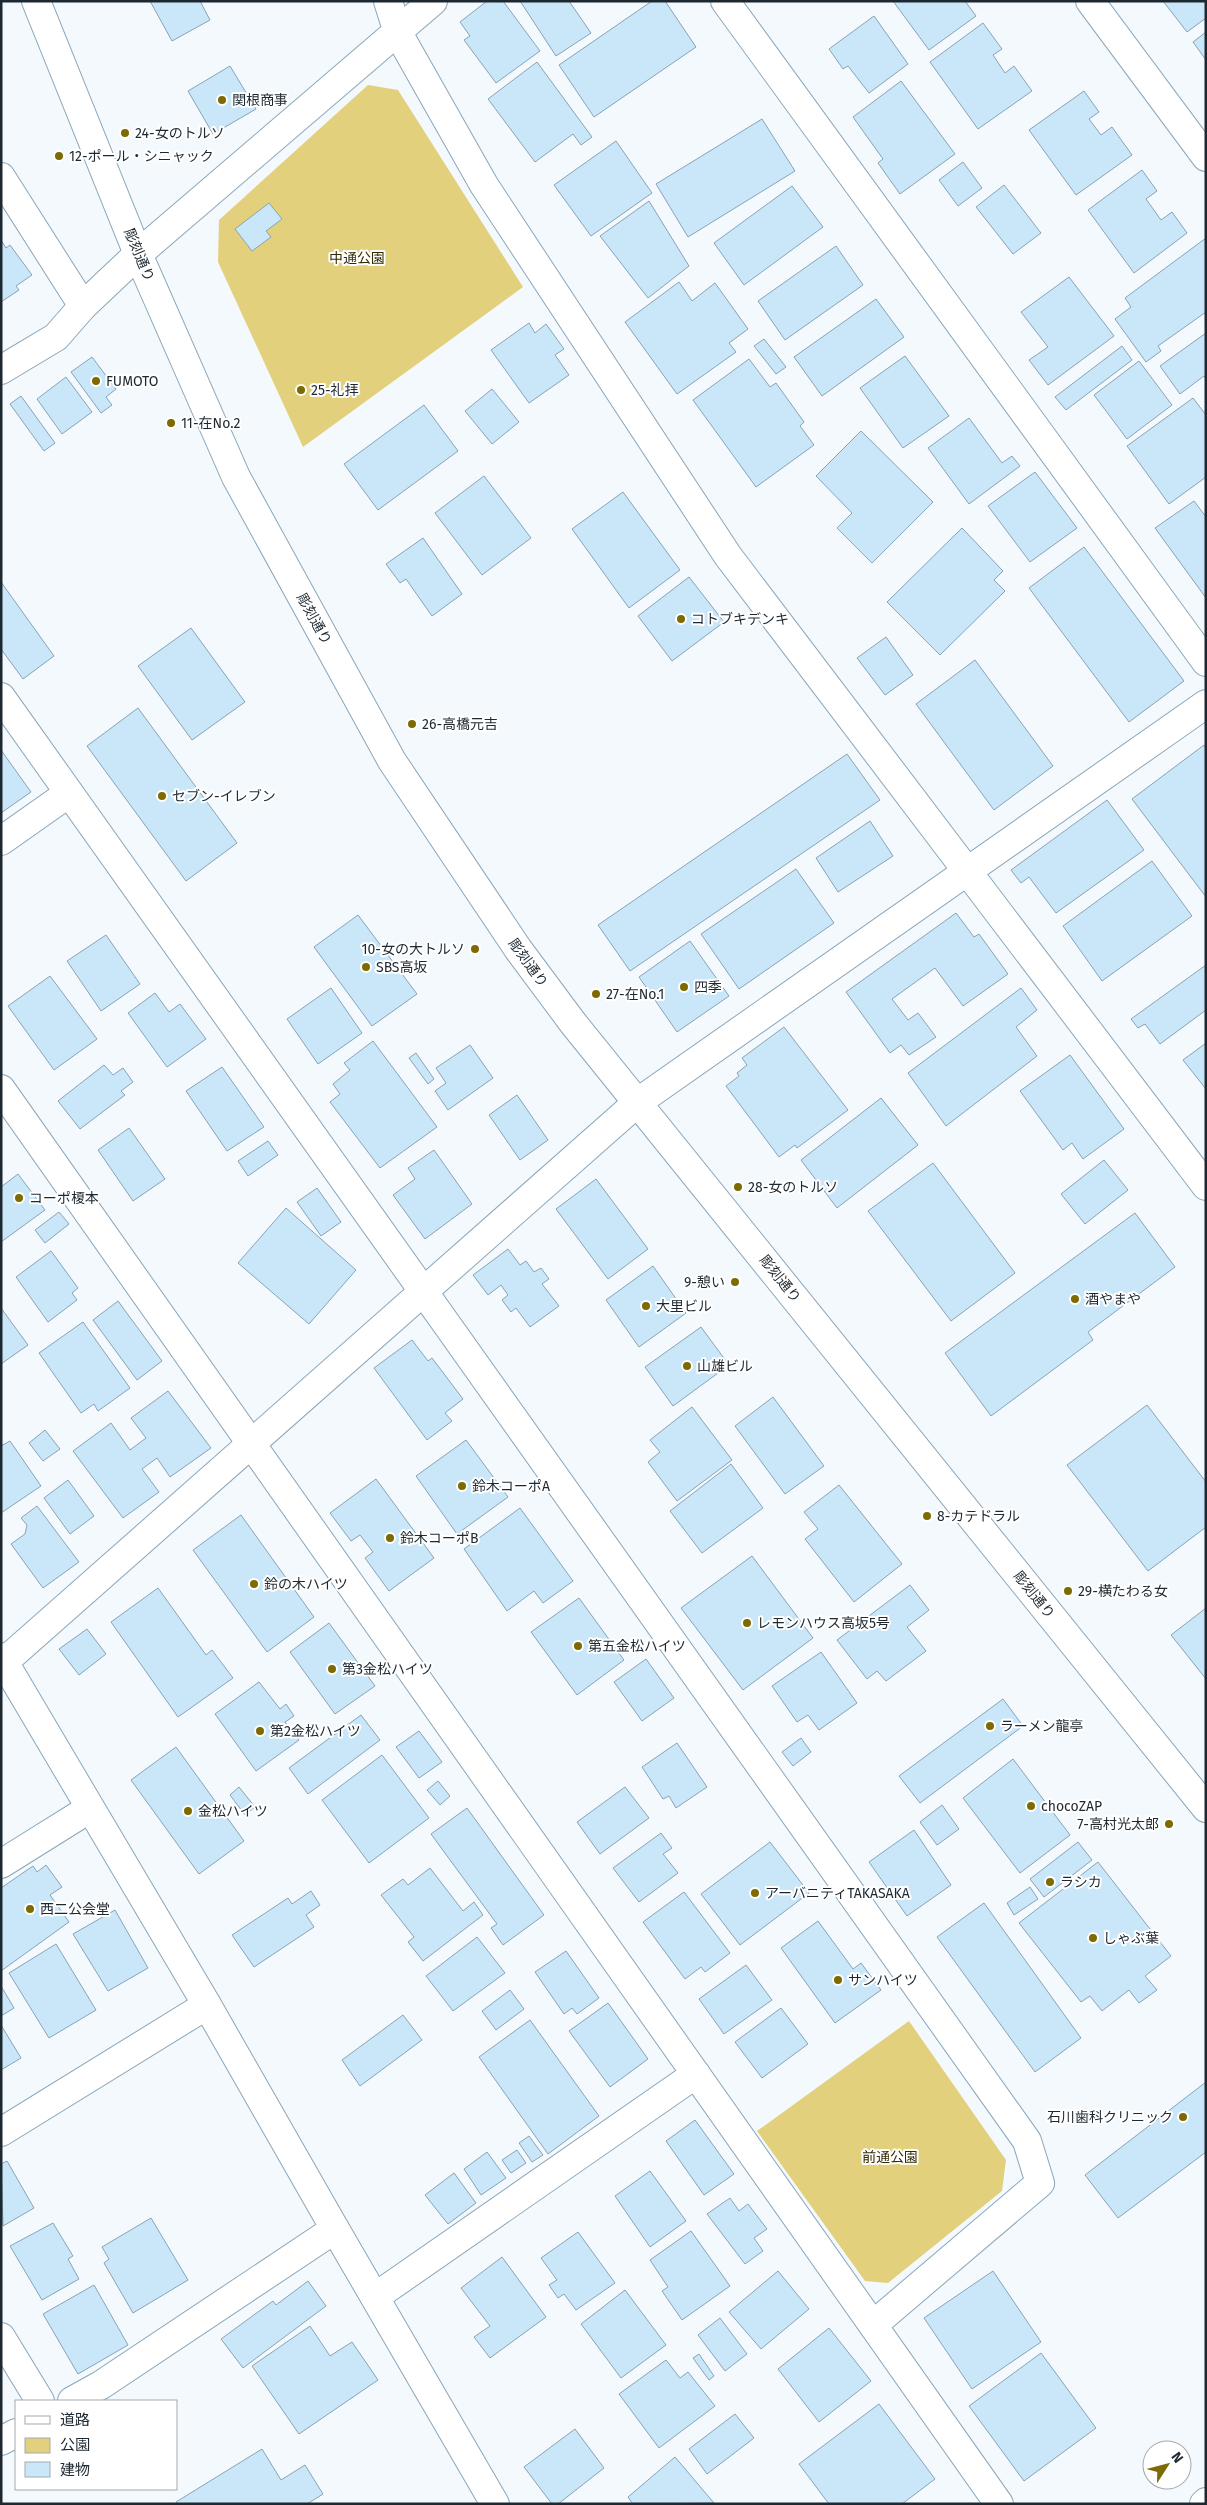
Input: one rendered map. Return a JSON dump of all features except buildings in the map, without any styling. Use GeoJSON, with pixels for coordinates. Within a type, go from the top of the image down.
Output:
{"type":"FeatureCollection","features":[{"type":"Feature","properties":{"kind":"street","name":"彫刻通り"},"geometry":{"type":"LineString","coordinates":[[36,1],[138,254],[236,477],[392,761],[518,949],[638,1102],[1206,1808]]}},
{"type":"Feature","properties":{"kind":"street"},"geometry":{"type":"LineString","coordinates":[[388,1],[398,33],[484,185],[728,556],[1206,1186]]}},
{"type":"Feature","properties":{"kind":"street"},"geometry":{"type":"LineString","coordinates":[[1,370],[56,337],[83,306],[138,254],[398,33],[432,1]]}},
{"type":"Feature","properties":{"kind":"street"},"geometry":{"type":"LineString","coordinates":[[725,1],[1206,662]]}},
{"type":"Feature","properties":{"kind":"street"},"geometry":{"type":"LineString","coordinates":[[1099,4],[1206,157]]}},
{"type":"Feature","properties":{"kind":"street"},"geometry":{"type":"LineString","coordinates":[[1,177],[83,306]]}},
{"type":"Feature","properties":{"kind":"street"},"geometry":{"type":"LineString","coordinates":[[1,697],[1027,2141],[1040,2183],[873,2325]]}},
{"type":"Feature","properties":{"kind":"street"},"geometry":{"type":"LineString","coordinates":[[495,2504],[335,2229],[208,2005],[3,1660],[638,1102],[1206,704]]}},
{"type":"Feature","properties":{"kind":"street"},"geometry":{"type":"LineString","coordinates":[[1,841],[70,793]]}},
{"type":"Feature","properties":{"kind":"street"},"geometry":{"type":"LineString","coordinates":[[1,1089],[999,2504]]}},
{"type":"Feature","properties":{"kind":"street"},"geometry":{"type":"LineString","coordinates":[[1,1864],[90,1809]]}},
{"type":"Feature","properties":{"kind":"street"},"geometry":{"type":"LineString","coordinates":[[1,2132],[208,2005]]}},
{"type":"Feature","properties":{"kind":"street"},"geometry":{"type":"LineString","coordinates":[[375,2297],[696,2074]]}},
{"type":"Feature","properties":{"kind":"street"},"geometry":{"type":"LineString","coordinates":[[74,2400],[101,2385],[335,2229]]}},
{"type":"Feature","properties":{"kind":"street"},"geometry":{"type":"LineString","coordinates":[[1,2337],[39,2400]]}},
{"type":"Feature","properties":{"kind":"street"},"geometry":{"type":"LineString","coordinates":[[1,2441],[15,2433]]}},
{"type":"Feature","properties":{"kind":"green space","name":"中通公園"},"geometry":{"type":"Polygon","coordinates":[[[368,85],[398,90],[523,287],[303,447],[218,262],[219,220],[368,85]]]}},
{"type":"Feature","properties":{"kind":"green space","name":"前通公園"},"geometry":{"type":"Polygon","coordinates":[[[909,2021],[1006,2160],[1002,2191],[888,2283],[865,2281],[757,2131],[909,2021]]]}},
{"type":"Feature","properties":{"kind":"place","name":"関根商事"},"geometry":{"type":"Point","coordinates":[222,100]}},
{"type":"Feature","properties":{"kind":"place","name":"24-女のトルソ"},"geometry":{"type":"Point","coordinates":[125,133]}},
{"type":"Feature","properties":{"kind":"place","name":"12-ポール・シニャック"},"geometry":{"type":"Point","coordinates":[59,156]}},
{"type":"Feature","properties":{"kind":"place","name":"FUMOTO"},"geometry":{"type":"Point","coordinates":[96,381]}},
{"type":"Feature","properties":{"kind":"place","name":"25-礼拝"},"geometry":{"type":"Point","coordinates":[301,390]}},
{"type":"Feature","properties":{"kind":"place","name":"11-在No.2"},"geometry":{"type":"Point","coordinates":[171,423]}},
{"type":"Feature","properties":{"kind":"place","name":"コトブキデンキ"},"geometry":{"type":"Point","coordinates":[681,619]}},
{"type":"Feature","properties":{"kind":"place","name":"26-高橋元吉"},"geometry":{"type":"Point","coordinates":[412,724]}},
{"type":"Feature","properties":{"kind":"place","name":"セブン-イレブン"},"geometry":{"type":"Point","coordinates":[162,796]}},
{"type":"Feature","properties":{"kind":"place","name":"10-女の大トルソ"},"geometry":{"type":"Point","coordinates":[475,949]}},
{"type":"Feature","properties":{"kind":"place","name":"SBS高坂"},"geometry":{"type":"Point","coordinates":[366,967]}},
{"type":"Feature","properties":{"kind":"place","name":"四季"},"geometry":{"type":"Point","coordinates":[684,987]}},
{"type":"Feature","properties":{"kind":"place","name":"27-在No.1"},"geometry":{"type":"Point","coordinates":[596,994]}},
{"type":"Feature","properties":{"kind":"place","name":"28-女のトルソ"},"geometry":{"type":"Point","coordinates":[738,1187]}},
{"type":"Feature","properties":{"kind":"place","name":"コーポ榎本"},"geometry":{"type":"Point","coordinates":[19,1198]}},
{"type":"Feature","properties":{"kind":"place","name":"9-憩い"},"geometry":{"type":"Point","coordinates":[735,1282]}},
{"type":"Feature","properties":{"kind":"place","name":"酒やまや"},"geometry":{"type":"Point","coordinates":[1075,1299]}},
{"type":"Feature","properties":{"kind":"place","name":"大里ビル"},"geometry":{"type":"Point","coordinates":[646,1306]}},
{"type":"Feature","properties":{"kind":"place","name":"山雄ビル"},"geometry":{"type":"Point","coordinates":[687,1366]}},
{"type":"Feature","properties":{"kind":"place","name":"鈴木コーポA"},"geometry":{"type":"Point","coordinates":[462,1486]}},
{"type":"Feature","properties":{"kind":"place","name":"8-カテドラル"},"geometry":{"type":"Point","coordinates":[927,1516]}},
{"type":"Feature","properties":{"kind":"place","name":"鈴木コーポB"},"geometry":{"type":"Point","coordinates":[390,1538]}},
{"type":"Feature","properties":{"kind":"place","name":"鈴の木ハイツ"},"geometry":{"type":"Point","coordinates":[254,1584]}},
{"type":"Feature","properties":{"kind":"place","name":"29-横たわる女"},"geometry":{"type":"Point","coordinates":[1068,1591]}},
{"type":"Feature","properties":{"kind":"place","name":"レモンハウス高坂5号"},"geometry":{"type":"Point","coordinates":[747,1623]}},
{"type":"Feature","properties":{"kind":"place","name":"第五金松ハイツ"},"geometry":{"type":"Point","coordinates":[578,1646]}},
{"type":"Feature","properties":{"kind":"place","name":"第3金松ハイツ"},"geometry":{"type":"Point","coordinates":[332,1669]}},
{"type":"Feature","properties":{"kind":"place","name":"ラーメン龍亭"},"geometry":{"type":"Point","coordinates":[990,1726]}},
{"type":"Feature","properties":{"kind":"place","name":"第2金松ハイツ"},"geometry":{"type":"Point","coordinates":[260,1731]}},
{"type":"Feature","properties":{"kind":"place","name":"chocoZAP"},"geometry":{"type":"Point","coordinates":[1031,1806]}},
{"type":"Feature","properties":{"kind":"place","name":"金松ハイツ"},"geometry":{"type":"Point","coordinates":[188,1811]}},
{"type":"Feature","properties":{"kind":"place","name":"7-高村光太郎"},"geometry":{"type":"Point","coordinates":[1169,1824]}},
{"type":"Feature","properties":{"kind":"place","name":"ラシカ"},"geometry":{"type":"Point","coordinates":[1050,1882]}},
{"type":"Feature","properties":{"kind":"place","name":"アーバニティTAKASAKA"},"geometry":{"type":"Point","coordinates":[755,1893]}},
{"type":"Feature","properties":{"kind":"place","name":"西二公会堂"},"geometry":{"type":"Point","coordinates":[30,1909]}},
{"type":"Feature","properties":{"kind":"place","name":"しゃぶ葉"},"geometry":{"type":"Point","coordinates":[1093,1938]}},
{"type":"Feature","properties":{"kind":"place","name":"サンハイツ"},"geometry":{"type":"Point","coordinates":[838,1980]}},
{"type":"Feature","properties":{"kind":"place","name":"石川歯科クリニック"},"geometry":{"type":"Point","coordinates":[1183,2117]}}]}
